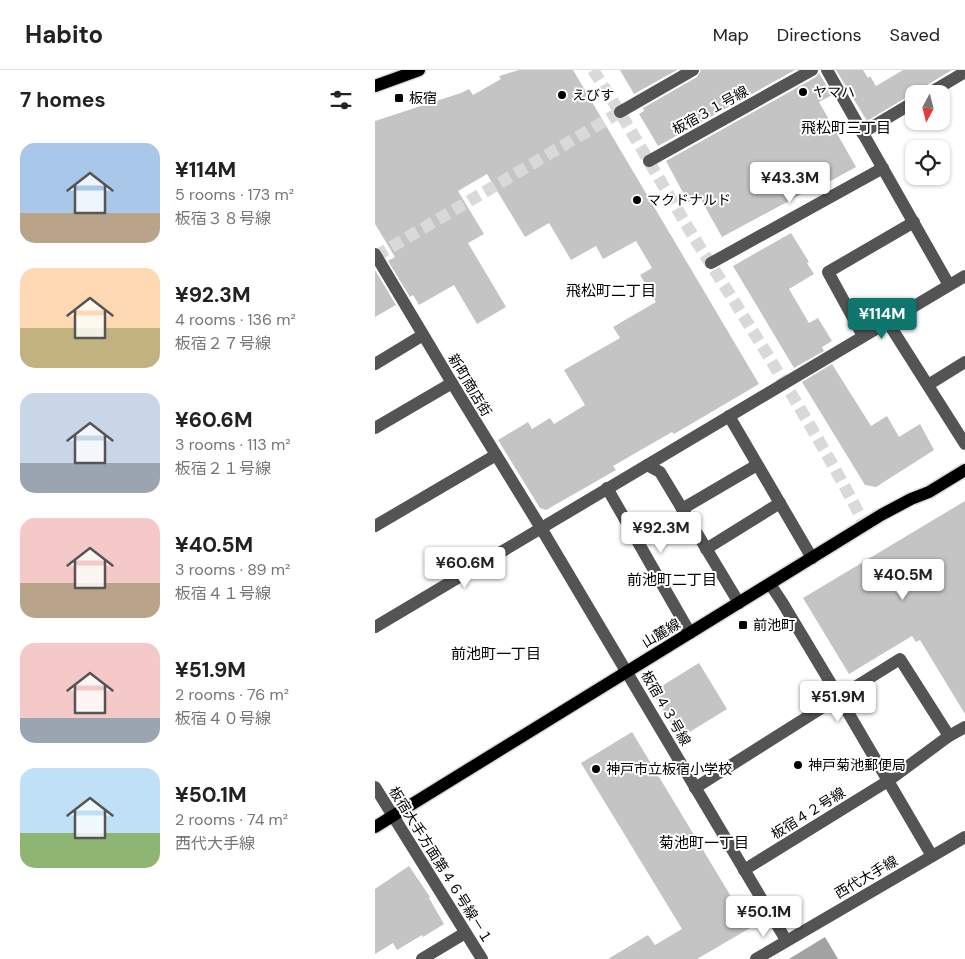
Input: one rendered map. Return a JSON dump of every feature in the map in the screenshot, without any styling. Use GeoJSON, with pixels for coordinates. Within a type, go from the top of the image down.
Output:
{"type":"FeatureCollection","features":[{"type":"Feature","properties":{"kind":"main road"},"geometry":{"type":"LineString","coordinates":[[375,86],[419,70]]}},
{"type":"Feature","properties":{"kind":"main road","name":"山麓線"},"geometry":{"type":"LineString","coordinates":[[375,827],[897,506],[929,492],[965,470]]}},
{"type":"Feature","properties":{"kind":"street"},"geometry":{"type":"LineString","coordinates":[[620,112],[693,70]]}},
{"type":"Feature","properties":{"kind":"street","name":"板宿３１号線"},"geometry":{"type":"LineString","coordinates":[[649,161],[812,70]]}},
{"type":"Feature","properties":{"kind":"street"},"geometry":{"type":"LineString","coordinates":[[827,70],[949,285]]}},
{"type":"Feature","properties":{"kind":"street"},"geometry":{"type":"LineString","coordinates":[[943,85],[965,72]]}},
{"type":"Feature","properties":{"kind":"street"},"geometry":{"type":"LineString","coordinates":[[862,133],[905,107]]}},
{"type":"Feature","properties":{"kind":"street"},"geometry":{"type":"LineString","coordinates":[[711,263],[883,168]]}},
{"type":"Feature","properties":{"kind":"street"},"geometry":{"type":"LineString","coordinates":[[863,336],[829,272],[914,222]]}},
{"type":"Feature","properties":{"kind":"street","name":"新町商店街"},"geometry":{"type":"LineString","coordinates":[[375,256],[541,528]]}},
{"type":"Feature","properties":{"kind":"street"},"geometry":{"type":"LineString","coordinates":[[375,627],[965,276]]}},
{"type":"Feature","properties":{"kind":"street"},"geometry":{"type":"LineString","coordinates":[[887,321],[965,444]]}},
{"type":"Feature","properties":{"kind":"street"},"geometry":{"type":"LineString","coordinates":[[375,364],[423,336]]}},
{"type":"Feature","properties":{"kind":"street"},"geometry":{"type":"LineString","coordinates":[[928,384],[965,362]]}},
{"type":"Feature","properties":{"kind":"street"},"geometry":{"type":"LineString","coordinates":[[375,428],[452,383]]}},
{"type":"Feature","properties":{"kind":"street"},"geometry":{"type":"LineString","coordinates":[[729,416],[812,558]]}},
{"type":"Feature","properties":{"kind":"street"},"geometry":{"type":"LineString","coordinates":[[375,526],[496,455]]}},
{"type":"Feature","properties":{"kind":"street"},"geometry":{"type":"LineString","coordinates":[[647,465],[660,472],[739,603]]}},
{"type":"Feature","properties":{"kind":"street"},"geometry":{"type":"LineString","coordinates":[[682,509],[757,465]]}},
{"type":"Feature","properties":{"kind":"street"},"geometry":{"type":"LineString","coordinates":[[607,488],[690,633]]}},
{"type":"Feature","properties":{"kind":"street"},"geometry":{"type":"LineString","coordinates":[[706,549],[780,503]]}},
{"type":"Feature","properties":{"kind":"street","name":"板宿４３号線"},"geometry":{"type":"LineString","coordinates":[[541,528],[786,940]]}},
{"type":"Feature","properties":{"kind":"street"},"geometry":{"type":"LineString","coordinates":[[769,584],[782,602],[839,697],[932,856]]}},
{"type":"Feature","properties":{"kind":"street"},"geometry":{"type":"LineString","coordinates":[[695,788],[899,659],[949,736]]}},
{"type":"Feature","properties":{"kind":"street","name":"板宿４２号線"},"geometry":{"type":"LineString","coordinates":[[744,870],[889,781],[949,736],[965,727]]}},
{"type":"Feature","properties":{"kind":"street","name":"板宿大手方面第４６号線－１"},"geometry":{"type":"LineString","coordinates":[[375,787],[482,959]]}},
{"type":"Feature","properties":{"kind":"street","name":"西代大手線"},"geometry":{"type":"LineString","coordinates":[[756,959],[965,837]]}},
{"type":"Feature","properties":{"kind":"street"},"geometry":{"type":"LineString","coordinates":[[422,959],[465,933]]}},
{"type":"Feature","properties":{"kind":"shaded area"},"geometry":{"type":"Polygon","coordinates":[[[825,937],[838,959],[789,959],[825,937]]]}},
{"type":"Feature","properties":{"kind":"building"},"geometry":{"type":"Polygon","coordinates":[[[519,70],[573,70],[759,384],[674,434],[672,432],[613,466],[616,470],[546,510],[540,508],[498,440],[528,422],[532,429],[550,418],[554,424],[585,405],[564,370],[620,338],[613,327],[656,302],[640,275],[652,268],[636,241],[603,259],[596,246],[571,260],[549,223],[525,237],[487,174],[458,191],[484,234],[468,243],[506,307],[477,324],[454,285],[419,305],[413,295],[410,297],[388,261],[395,257],[375,224],[375,121],[469,89],[473,95],[501,79],[499,76],[519,70]]]}},
{"type":"Feature","properties":{"kind":"building"},"geometry":{"type":"Polygon","coordinates":[[[620,70],[677,70],[634,94],[620,70]]]}},
{"type":"Feature","properties":{"kind":"building"},"geometry":{"type":"Polygon","coordinates":[[[701,70],[795,70],[658,146],[639,114],[644,111],[643,108],[697,77],[701,70]]]}},
{"type":"Feature","properties":{"kind":"building"},"geometry":{"type":"Polygon","coordinates":[[[836,70],[863,70],[868,78],[870,76],[876,86],[903,70],[952,70],[927,85],[905,85],[905,98],[867,121],[836,70]]]}},
{"type":"Feature","properties":{"kind":"building"},"geometry":{"type":"Polygon","coordinates":[[[819,73],[832,95],[819,102],[856,167],[825,184],[824,182],[722,237],[699,196],[688,202],[666,161],[816,77],[819,73]]]}},
{"type":"Feature","properties":{"kind":"building"},"geometry":{"type":"Polygon","coordinates":[[[791,233],[809,262],[807,263],[814,274],[789,289],[809,323],[818,318],[832,341],[822,347],[824,351],[794,368],[733,266],[791,233]]]}},
{"type":"Feature","properties":{"kind":"building"},"geometry":{"type":"Polygon","coordinates":[[[375,270],[396,305],[375,317],[375,270]]]}},
{"type":"Feature","properties":{"kind":"building"},"geometry":{"type":"Polygon","coordinates":[[[832,364],[871,426],[887,416],[899,437],[920,424],[934,450],[876,487],[865,485],[802,382],[832,364]]]}},
{"type":"Feature","properties":{"kind":"building"},"geometry":{"type":"Polygon","coordinates":[[[965,501],[965,714],[920,640],[916,642],[912,636],[849,674],[803,598],[965,501]]]}},
{"type":"Feature","properties":{"kind":"building"},"geometry":{"type":"Polygon","coordinates":[[[699,663],[727,709],[680,738],[652,692],[699,663]]]}},
{"type":"Feature","properties":{"kind":"building"},"geometry":{"type":"Polygon","coordinates":[[[632,732],[750,928],[697,959],[608,959],[648,935],[655,945],[682,929],[581,763],[632,732]]]}},
{"type":"Feature","properties":{"kind":"building"},"geometry":{"type":"Polygon","coordinates":[[[409,866],[430,897],[444,924],[397,950],[393,943],[375,954],[375,889],[409,866]]]}},
{"type":"Feature","properties":{"kind":"tunnel"},"geometry":{"type":"LineString","coordinates":[[593,70],[804,416],[865,525]]}},
{"type":"Feature","properties":{"kind":"tunnel"},"geometry":{"type":"LineString","coordinates":[[376,256],[620,112]]}},
{"type":"Feature","properties":{"kind":"place","name":"ヤマハ"},"geometry":{"type":"Point","coordinates":[803,92]}},
{"type":"Feature","properties":{"kind":"place","name":"えびす"},"geometry":{"type":"Point","coordinates":[562,95]}},
{"type":"Feature","properties":{"kind":"place","name":"板宿"},"geometry":{"type":"Point","coordinates":[399,98]}},
{"type":"Feature","properties":{"kind":"place","name":"マクドナルド"},"geometry":{"type":"Point","coordinates":[637,200]}},
{"type":"Feature","properties":{"kind":"place","name":"前池町"},"geometry":{"type":"Point","coordinates":[743,625]}},
{"type":"Feature","properties":{"kind":"place","name":"神戸菊池郵便局"},"geometry":{"type":"Point","coordinates":[798,765]}},
{"type":"Feature","properties":{"kind":"place","name":"神戸市立板宿小学校"},"geometry":{"type":"Point","coordinates":[596,769]}},
{"type":"Feature","properties":{"kind":"district","name":"飛松町三丁目"},"geometry":{"type":"Point","coordinates":[846,128]}},
{"type":"Feature","properties":{"kind":"district","name":"飛松町二丁目"},"geometry":{"type":"Point","coordinates":[611,291]}},
{"type":"Feature","properties":{"kind":"district","name":"前池町二丁目"},"geometry":{"type":"Point","coordinates":[672,580]}},
{"type":"Feature","properties":{"kind":"district","name":"前池町一丁目"},"geometry":{"type":"Point","coordinates":[496,654]}},
{"type":"Feature","properties":{"kind":"district","name":"菊池町一丁目"},"geometry":{"type":"Point","coordinates":[704,843]}}]}
